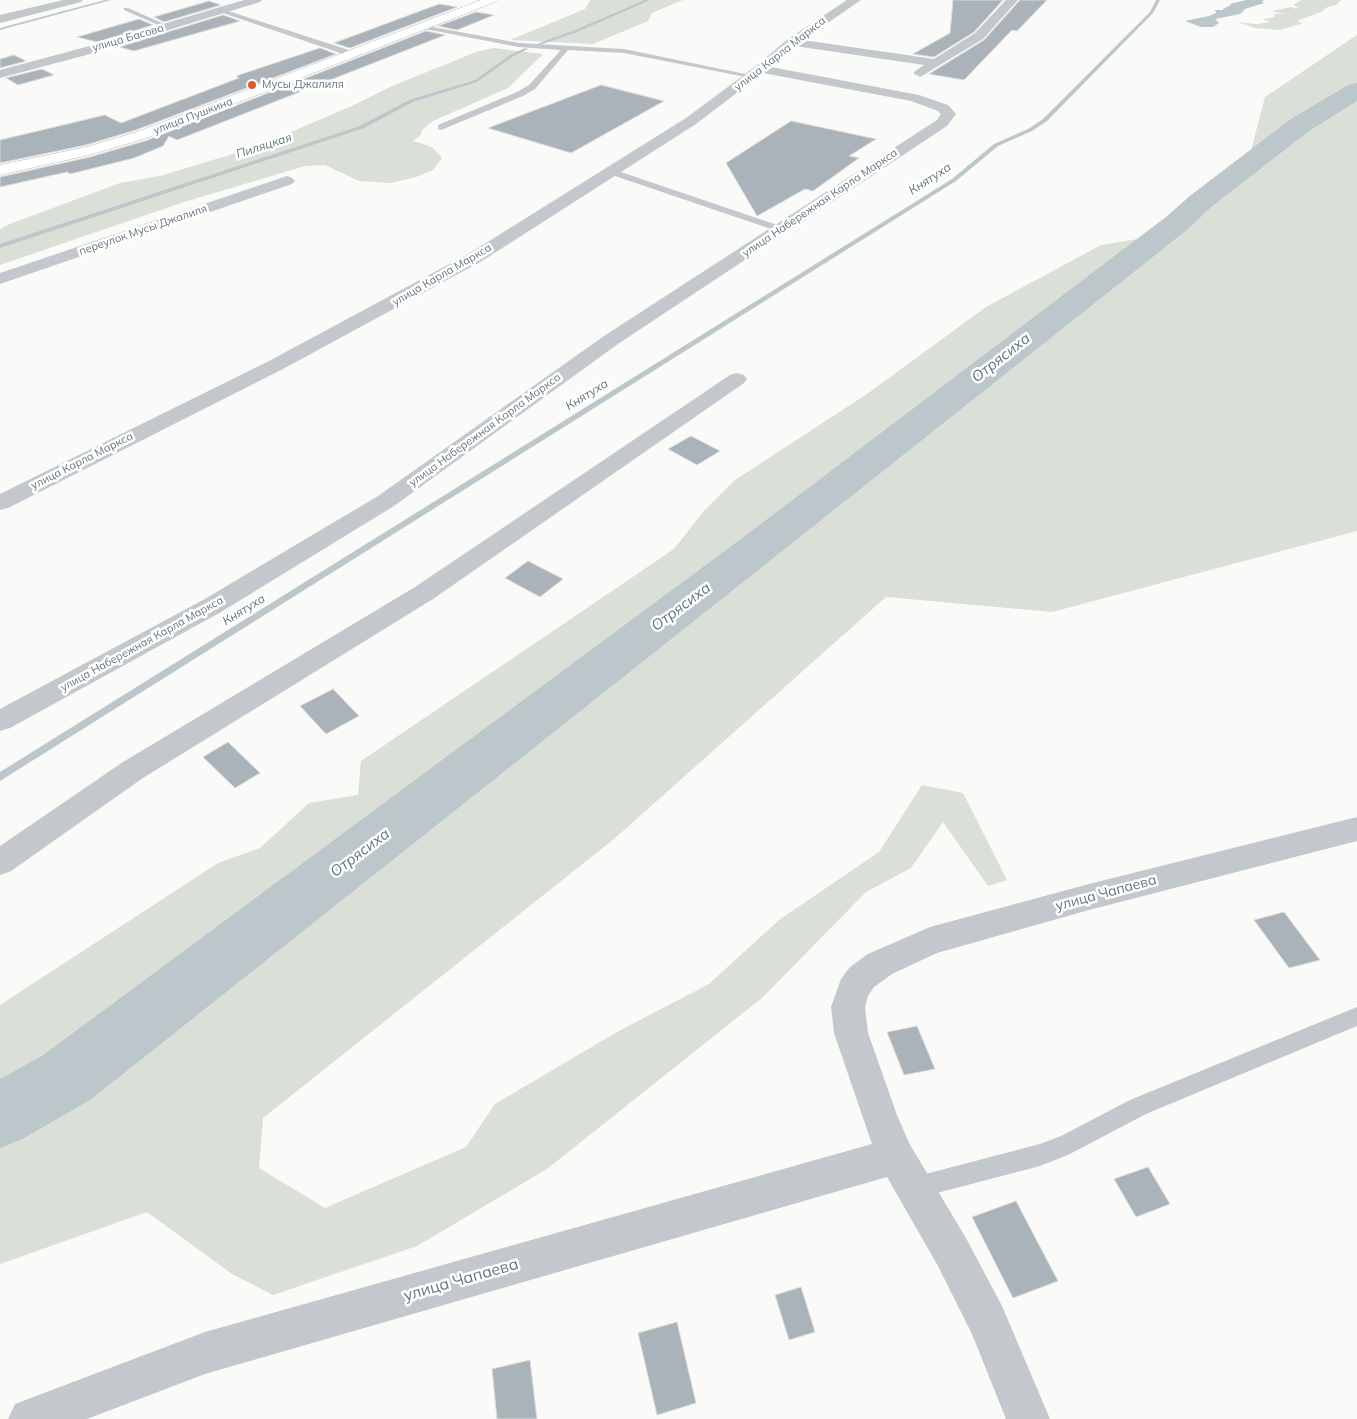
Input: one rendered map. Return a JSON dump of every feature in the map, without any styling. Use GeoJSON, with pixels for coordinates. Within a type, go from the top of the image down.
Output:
{"type":"FeatureCollection","features":[{"type":"Feature","properties":{"kind":"street"},"geometry":{"type":"LineString","coordinates":[[0,19],[77,0]]}},
{"type":"Feature","properties":{"kind":"street","name":"улица Басова"},"geometry":{"type":"LineString","coordinates":[[0,74],[256,0]]}},
{"type":"Feature","properties":{"kind":"street","name":"улица Пушкина"},"geometry":{"type":"LineString","coordinates":[[0,170],[89,151],[142,135],[491,0]]}},
{"type":"Feature","properties":{"kind":"street","name":"улица Карла Маркса"},"geometry":{"type":"LineString","coordinates":[[0,503],[276,365],[434,281],[691,121],[792,42],[855,0]]}},
{"type":"Feature","properties":{"kind":"street"},"geometry":{"type":"LineString","coordinates":[[910,78],[979,36],[1012,0]]}},
{"type":"Feature","properties":{"kind":"street"},"geometry":{"type":"LineString","coordinates":[[792,42],[935,63]]}},
{"type":"Feature","properties":{"kind":"street","name":"улица Набережная Карла Маркса"},"geometry":{"type":"LineString","coordinates":[[0,721],[212,606],[301,554],[386,500],[611,340],[948,118],[948,111],[936,104],[914,98],[756,72]]}},
{"type":"Feature","properties":{"kind":"street","name":"переулок Мусы Джалиля"},"geometry":{"type":"LineString","coordinates":[[0,278],[287,181]]}},
{"type":"Feature","properties":{"kind":"street"},"geometry":{"type":"LineString","coordinates":[[0,862],[133,770],[424,593],[737,379]]}},
{"type":"Feature","properties":{"kind":"street","name":"улица Чапаева"},"geometry":{"type":"LineString","coordinates":[[30,1419],[205,1353],[905,1172],[872,1097],[851,1033],[848,1007],[853,990],[862,976],[888,960],[930,941],[1089,896],[1357,829]]}},
{"type":"Feature","properties":{"kind":"street"},"geometry":{"type":"LineString","coordinates":[[905,1172],[952,1252],[987,1321],[1028,1419]]}},
{"type":"Feature","properties":{"kind":"lane"},"geometry":{"type":"LineString","coordinates":[[126,9],[167,27]]}},
{"type":"Feature","properties":{"kind":"lane"},"geometry":{"type":"LineString","coordinates":[[222,11],[352,54]]}},
{"type":"Feature","properties":{"kind":"lane"},"geometry":{"type":"LineString","coordinates":[[422,27],[502,43],[565,49],[624,51],[756,72]]}},
{"type":"Feature","properties":{"kind":"lane"},"geometry":{"type":"LineString","coordinates":[[441,127],[532,88],[565,49]]}},
{"type":"Feature","properties":{"kind":"lane"},"geometry":{"type":"LineString","coordinates":[[609,171],[780,229]]}},
{"type":"Feature","properties":{"kind":"lane"},"geometry":{"type":"LineString","coordinates":[[905,1172],[1040,1155],[1068,1144],[1138,1107],[1357,1016]]}},
{"type":"Feature","properties":{"kind":"shaded area"},"geometry":{"type":"Polygon","coordinates":[[[590,0],[683,0],[652,13],[648,21],[593,44],[510,40],[585,9],[590,0]]]}},
{"type":"Feature","properties":{"kind":"shaded area"},"geometry":{"type":"Polygon","coordinates":[[[1246,0],[1265,0],[1262,1],[1264,3],[1245,9],[1240,14],[1215,19],[1219,23],[1213,27],[1201,27],[1185,21],[1209,16],[1216,13],[1215,10],[1223,10],[1230,4],[1246,0]]]}},
{"type":"Feature","properties":{"kind":"shaded area"},"geometry":{"type":"Polygon","coordinates":[[[1301,0],[1341,0],[1336,5],[1297,21],[1303,23],[1280,30],[1255,28],[1237,22],[1257,24],[1270,22],[1263,19],[1275,17],[1274,14],[1284,14],[1272,11],[1291,7],[1296,9],[1298,7],[1293,5],[1301,0]]]}},
{"type":"Feature","properties":{"kind":"shaded area"},"geometry":{"type":"Polygon","coordinates":[[[1357,35],[1357,531],[1052,612],[886,597],[614,839],[263,1118],[259,1168],[325,1208],[466,1147],[495,1104],[617,1032],[709,984],[779,920],[879,852],[922,785],[963,793],[1007,880],[988,886],[943,822],[911,868],[866,892],[763,997],[547,1169],[417,1246],[273,1295],[232,1274],[147,1212],[0,1264],[0,1005],[218,863],[260,848],[309,803],[358,795],[361,761],[674,549],[703,512],[735,480],[867,394],[986,307],[1101,245],[1162,235],[1243,181],[1265,97],[1357,35]]]}},
{"type":"Feature","properties":{"kind":"shaded area"},"geometry":{"type":"Polygon","coordinates":[[[494,48],[543,54],[508,88],[433,121],[422,130],[421,135],[413,141],[432,147],[442,158],[433,170],[416,177],[390,183],[359,181],[325,165],[305,166],[184,202],[0,265],[0,229],[10,224],[120,183],[160,176],[256,147],[354,105],[390,87],[476,52],[494,48]]]}},
{"type":"Feature","properties":{"kind":"building"},"geometry":{"type":"Polygon","coordinates":[[[953,0],[1003,0],[974,32],[934,57],[913,54],[950,33],[953,0]]]}},
{"type":"Feature","properties":{"kind":"building"},"geometry":{"type":"Polygon","coordinates":[[[1020,0],[1047,0],[1017,31],[1012,30],[964,80],[929,74],[984,40],[1020,0]]]}},
{"type":"Feature","properties":{"kind":"building"},"geometry":{"type":"Polygon","coordinates":[[[209,1],[221,5],[164,22],[154,17],[209,1]]]}},
{"type":"Feature","properties":{"kind":"building"},"geometry":{"type":"Polygon","coordinates":[[[439,4],[457,7],[350,48],[334,43],[439,4]]]}},
{"type":"Feature","properties":{"kind":"building"},"geometry":{"type":"Polygon","coordinates":[[[476,12],[494,15],[457,30],[438,26],[476,12]]]}},
{"type":"Feature","properties":{"kind":"building"},"geometry":{"type":"Polygon","coordinates":[[[223,15],[240,21],[134,51],[119,47],[223,15]]]}},
{"type":"Feature","properties":{"kind":"building"},"geometry":{"type":"Polygon","coordinates":[[[139,19],[153,25],[97,42],[77,37],[139,19]]]}},
{"type":"Feature","properties":{"kind":"building"},"geometry":{"type":"Polygon","coordinates":[[[426,31],[445,35],[177,140],[169,136],[163,146],[134,158],[70,174],[67,172],[0,187],[0,177],[90,157],[148,140],[426,31]]]}},
{"type":"Feature","properties":{"kind":"building"},"geometry":{"type":"Polygon","coordinates":[[[320,48],[336,54],[136,130],[86,145],[0,163],[0,140],[105,115],[121,123],[239,78],[236,76],[320,48]]]}},
{"type":"Feature","properties":{"kind":"building"},"geometry":{"type":"Polygon","coordinates":[[[14,55],[26,61],[0,68],[0,59],[14,55]]]}},
{"type":"Feature","properties":{"kind":"building"},"geometry":{"type":"Polygon","coordinates":[[[42,69],[54,75],[18,85],[6,78],[42,69]]]}},
{"type":"Feature","properties":{"kind":"building"},"geometry":{"type":"Polygon","coordinates":[[[601,85],[664,101],[571,153],[488,128],[601,85]]]}},
{"type":"Feature","properties":{"kind":"building"},"geometry":{"type":"Polygon","coordinates":[[[791,121],[876,139],[849,156],[859,158],[813,191],[805,189],[757,216],[726,163],[791,121]]]}},
{"type":"Feature","properties":{"kind":"building"},"geometry":{"type":"Polygon","coordinates":[[[691,436],[720,451],[697,465],[668,449],[691,436]]]}},
{"type":"Feature","properties":{"kind":"building"},"geometry":{"type":"Polygon","coordinates":[[[528,561],[563,579],[540,597],[505,578],[528,561]]]}},
{"type":"Feature","properties":{"kind":"building"},"geometry":{"type":"Polygon","coordinates":[[[333,689],[359,716],[326,734],[300,706],[333,689]]]}},
{"type":"Feature","properties":{"kind":"building"},"geometry":{"type":"Polygon","coordinates":[[[228,742],[260,773],[235,788],[203,757],[228,742]]]}},
{"type":"Feature","properties":{"kind":"building"},"geometry":{"type":"Polygon","coordinates":[[[1284,912],[1320,960],[1289,968],[1254,920],[1284,912]]]}},
{"type":"Feature","properties":{"kind":"building"},"geometry":{"type":"Polygon","coordinates":[[[917,1026],[935,1069],[904,1075],[887,1032],[917,1026]]]}},
{"type":"Feature","properties":{"kind":"building"},"geometry":{"type":"Polygon","coordinates":[[[1148,1167],[1170,1204],[1136,1217],[1114,1179],[1148,1167]]]}},
{"type":"Feature","properties":{"kind":"building"},"geometry":{"type":"Polygon","coordinates":[[[1016,1201],[1058,1281],[1013,1298],[972,1217],[1016,1201]]]}},
{"type":"Feature","properties":{"kind":"building"},"geometry":{"type":"Polygon","coordinates":[[[801,1287],[815,1332],[789,1340],[775,1295],[801,1287]]]}},
{"type":"Feature","properties":{"kind":"building"},"geometry":{"type":"Polygon","coordinates":[[[677,1322],[696,1403],[657,1415],[638,1333],[677,1322]]]}},
{"type":"Feature","properties":{"kind":"building"},"geometry":{"type":"Polygon","coordinates":[[[530,1360],[537,1419],[497,1419],[492,1369],[530,1360]]]}},
{"type":"Feature","properties":{"kind":"waterway"},"geometry":{"type":"LineString","coordinates":[[0,29],[109,0]]}},
{"type":"Feature","properties":{"kind":"waterway","name":"Пиляцкая"},"geometry":{"type":"LineString","coordinates":[[539,44],[576,31],[648,0]]}},
{"type":"Feature","properties":{"kind":"waterway","name":"Княтуха"},"geometry":{"type":"LineString","coordinates":[[0,777],[954,180],[996,145],[1030,130],[1045,120],[1152,12],[1158,0]]}},
{"type":"Feature","properties":{"kind":"waterway","name":"Пиляцкая"},"geometry":{"type":"LineString","coordinates":[[0,246],[362,127],[411,101],[476,81],[511,56],[526,49]]}},
{"type":"Feature","properties":{"kind":"waterway","name":"Отрясиха"},"geometry":{"type":"LineString","coordinates":[[0,1115],[66,1078],[761,546],[1177,223],[1201,201],[1300,125],[1357,90]]}},
{"type":"Feature","properties":{"kind":"place","name":"Мусы Джалиля"},"geometry":{"type":"Point","coordinates":[252,85]}}]}
